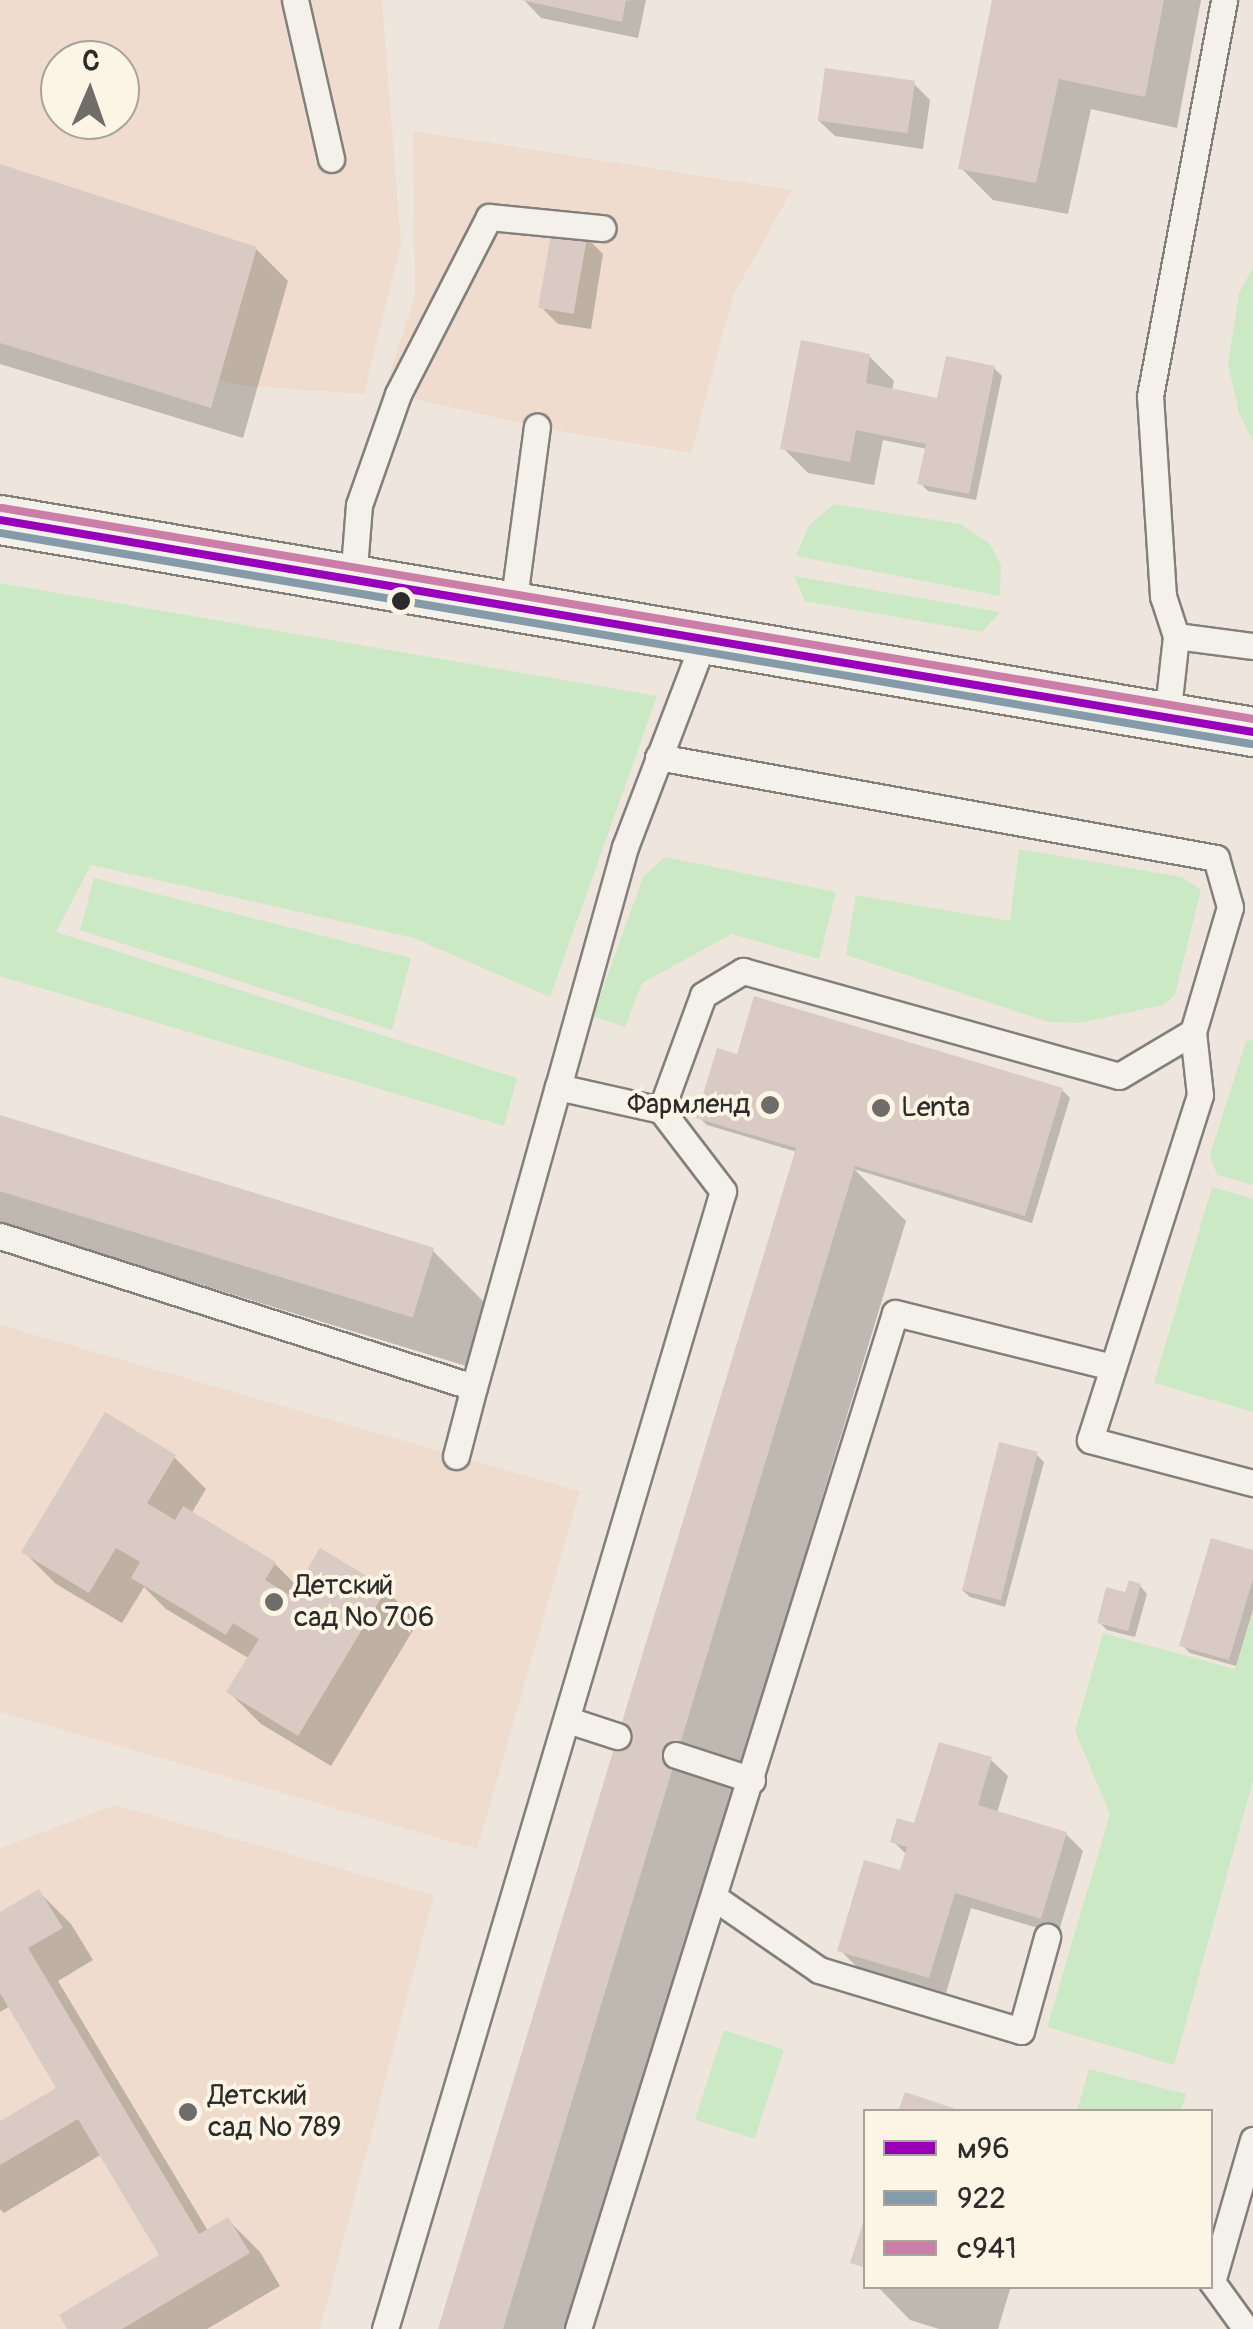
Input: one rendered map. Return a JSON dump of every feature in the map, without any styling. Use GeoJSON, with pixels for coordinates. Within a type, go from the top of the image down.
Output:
{"type":"FeatureCollection","features":[{"type":"Feature","properties":{"kind":"street"},"geometry":{"type":"LineString","coordinates":[[0,520],[1253,732]]}},
{"type":"Feature","properties":{"kind":"lane"},"geometry":{"type":"LineString","coordinates":[[295,0],[331,159]]}},
{"type":"Feature","properties":{"kind":"lane"},"geometry":{"type":"LineString","coordinates":[[1167,718],[1176,636],[1163,596],[1150,396],[1224,0]]}},
{"type":"Feature","properties":{"kind":"lane"},"geometry":{"type":"LineString","coordinates":[[353,581],[359,505],[398,394],[489,217],[602,228]]}},
{"type":"Feature","properties":{"kind":"lane"},"geometry":{"type":"LineString","coordinates":[[512,606],[537,427]]}},
{"type":"Feature","properties":{"kind":"lane"},"geometry":{"type":"LineString","coordinates":[[1176,636],[1253,646]]}},
{"type":"Feature","properties":{"kind":"lane"},"geometry":{"type":"LineString","coordinates":[[456,1456],[625,847],[705,638]]}},
{"type":"Feature","properties":{"kind":"lane"},"geometry":{"type":"LineString","coordinates":[[658,757],[1216,858],[1230,907],[1192,1032],[1200,1095],[1090,1440],[1253,1483]]}},
{"type":"Feature","properties":{"kind":"lane"},"geometry":{"type":"LineString","coordinates":[[661,1110],[703,995],[743,971],[1119,1076],[1192,1032]]}},
{"type":"Feature","properties":{"kind":"lane"},"geometry":{"type":"LineString","coordinates":[[386,2329],[723,1191],[661,1110],[558,1087]]}},
{"type":"Feature","properties":{"kind":"lane"},"geometry":{"type":"LineString","coordinates":[[0,1236],[474,1387]]}},
{"type":"Feature","properties":{"kind":"lane"},"geometry":{"type":"LineString","coordinates":[[578,2329],[716,1898],[895,1312],[1112,1367]]}},
{"type":"Feature","properties":{"kind":"lane"},"geometry":{"type":"LineString","coordinates":[[568,1720],[616,1736]]}},
{"type":"Feature","properties":{"kind":"lane"},"geometry":{"type":"LineString","coordinates":[[676,1755],[752,1780]]}},
{"type":"Feature","properties":{"kind":"lane"},"geometry":{"type":"LineString","coordinates":[[716,1898],[820,1970],[1021,2031],[1047,1938]]}},
{"type":"Feature","properties":{"kind":"lane"},"geometry":{"type":"LineString","coordinates":[[1213,2279],[1253,2140]]}},
{"type":"Feature","properties":{"kind":"lane"},"geometry":{"type":"LineString","coordinates":[[1213,2283],[1246,2329]]}},
{"type":"Feature","properties":{"kind":"shaded area"},"geometry":{"type":"Polygon","coordinates":[[[0,0],[382,0],[401,245],[364,394],[237,385],[0,316],[0,0]]]}},
{"type":"Feature","properties":{"kind":"shaded area"},"geometry":{"type":"Polygon","coordinates":[[[413,131],[792,190],[733,296],[691,453],[537,427],[384,392],[415,296],[413,131]]]}},
{"type":"Feature","properties":{"kind":"shaded area","name":"Детский сад № 706"},"geometry":{"type":"Polygon","coordinates":[[[0,1325],[580,1491],[477,1849],[0,1712],[0,1325]]]}},
{"type":"Feature","properties":{"kind":"shaded area","name":"Детский сад № 789"},"geometry":{"type":"Polygon","coordinates":[[[115,1805],[434,1895],[320,2329],[0,2329],[0,1848],[115,1805]]]}},
{"type":"Feature","properties":{"kind":"green space"},"geometry":{"type":"Polygon","coordinates":[[[1253,268],[1253,441],[1239,413],[1228,364],[1239,293],[1253,268]]]}},
{"type":"Feature","properties":{"kind":"green space"},"geometry":{"type":"Polygon","coordinates":[[[834,504],[960,524],[989,543],[1001,565],[1000,596],[796,556],[809,525],[834,504]]]}},
{"type":"Feature","properties":{"kind":"green space"},"geometry":{"type":"Polygon","coordinates":[[[794,576],[1000,612],[982,632],[805,601],[794,576]]]}},
{"type":"Feature","properties":{"kind":"green space"},"geometry":{"type":"Polygon","coordinates":[[[0,583],[657,696],[550,997],[414,938],[91,865],[56,932],[517,1078],[504,1126],[0,976],[0,583]]]}},
{"type":"Feature","properties":{"kind":"green space"},"geometry":{"type":"Polygon","coordinates":[[[1019,849],[1182,877],[1201,890],[1175,995],[1163,1005],[1080,1023],[1048,1022],[846,955],[856,895],[1010,921],[1019,849]]]}},
{"type":"Feature","properties":{"kind":"green space"},"geometry":{"type":"Polygon","coordinates":[[[665,857],[836,892],[819,959],[732,934],[642,983],[625,1027],[593,1016],[643,877],[665,857]]]}},
{"type":"Feature","properties":{"kind":"green space"},"geometry":{"type":"Polygon","coordinates":[[[94,878],[411,958],[392,1030],[80,930],[94,878]]]}},
{"type":"Feature","properties":{"kind":"green space"},"geometry":{"type":"Polygon","coordinates":[[[1253,1040],[1253,1185],[1217,1175],[1210,1155],[1246,1041],[1253,1040]]]}},
{"type":"Feature","properties":{"kind":"green space"},"geometry":{"type":"Polygon","coordinates":[[[1212,1187],[1253,1199],[1253,1412],[1154,1383],[1212,1187]]]}},
{"type":"Feature","properties":{"kind":"green space"},"geometry":{"type":"Polygon","coordinates":[[[1253,1612],[1253,1781],[1174,2065],[1047,2027],[1110,1814],[1075,1731],[1103,1633],[1235,1669],[1253,1612]]]}},
{"type":"Feature","properties":{"kind":"green space"},"geometry":{"type":"Polygon","coordinates":[[[724,2030],[784,2049],[755,2139],[695,2119],[724,2030]]]}},
{"type":"Feature","properties":{"kind":"green space"},"geometry":{"type":"Polygon","coordinates":[[[1089,2069],[1186,2094],[1182,2109],[1078,2109],[1089,2069]]]}},
{"type":"Feature","properties":{"kind":"building"},"geometry":{"type":"Polygon","coordinates":[[[521,0],[626,0],[622,22],[521,0]]]}},
{"type":"Feature","properties":{"kind":"building"},"geometry":{"type":"Polygon","coordinates":[[[992,0],[1164,0],[1145,97],[1059,79],[1036,183],[958,169],[992,0]]]}},
{"type":"Feature","properties":{"kind":"building"},"geometry":{"type":"Polygon","coordinates":[[[825,68],[915,81],[908,133],[818,120],[825,68]]]}},
{"type":"Feature","properties":{"kind":"building"},"geometry":{"type":"Polygon","coordinates":[[[0,164],[257,247],[211,408],[0,343],[0,164]]]}},
{"type":"Feature","properties":{"kind":"building"},"geometry":{"type":"Polygon","coordinates":[[[552,229],[587,235],[574,314],[538,308],[552,229]]]}},
{"type":"Feature","properties":{"kind":"building"},"geometry":{"type":"Polygon","coordinates":[[[801,340],[870,354],[866,383],[937,398],[946,356],[995,366],[969,494],[917,484],[926,444],[856,430],[850,462],[780,449],[801,340]]]}},
{"type":"Feature","properties":{"kind":"building"},"geometry":{"type":"Polygon","coordinates":[[[754,996],[1063,1088],[1025,1216],[855,1166],[503,2329],[438,2329],[796,1148],[696,1118],[717,1048],[737,1054],[754,996]]]}},
{"type":"Feature","properties":{"kind":"building"},"geometry":{"type":"Polygon","coordinates":[[[0,1115],[434,1248],[413,1318],[0,1191],[0,1115]]]}},
{"type":"Feature","properties":{"kind":"building"},"geometry":{"type":"Polygon","coordinates":[[[105,1412],[176,1455],[147,1503],[175,1520],[183,1506],[276,1562],[265,1580],[291,1596],[320,1548],[387,1588],[298,1736],[226,1692],[259,1639],[233,1623],[226,1635],[131,1578],[140,1562],[116,1548],[89,1593],[21,1552],[105,1412]]]}},
{"type":"Feature","properties":{"kind":"building"},"geometry":{"type":"Polygon","coordinates":[[[999,1442],[1038,1452],[1001,1600],[962,1590],[999,1442]]]}},
{"type":"Feature","properties":{"kind":"building"},"geometry":{"type":"Polygon","coordinates":[[[1211,1538],[1253,1550],[1253,1579],[1229,1660],[1179,1646],[1211,1538]]]}},
{"type":"Feature","properties":{"kind":"building"},"geometry":{"type":"Polygon","coordinates":[[[1129,1580],[1141,1584],[1128,1631],[1097,1623],[1106,1587],[1125,1592],[1129,1580]]]}},
{"type":"Feature","properties":{"kind":"building"},"geometry":{"type":"Polygon","coordinates":[[[939,1742],[992,1757],[978,1805],[1067,1832],[1041,1919],[955,1893],[929,1978],[837,1951],[864,1860],[900,1870],[907,1847],[890,1842],[897,1818],[914,1823],[939,1742]]]}},
{"type":"Feature","properties":{"kind":"building"},"geometry":{"type":"Polygon","coordinates":[[[39,1889],[63,1928],[28,1948],[199,2234],[228,2217],[250,2253],[122,2329],[67,2329],[59,2315],[159,2255],[78,2119],[0,2165],[0,2121],[56,2088],[0,1993],[0,1912],[39,1889]]]}},
{"type":"Feature","properties":{"kind":"building"},"geometry":{"type":"Polygon","coordinates":[[[905,2092],[956,2109],[899,2109],[905,2092]]]}},
{"type":"Feature","properties":{"kind":"building"},"geometry":{"type":"Polygon","coordinates":[[[863,2223],[863,2267],[850,2263],[863,2223]]]}},
{"type":"Feature","properties":{"kind":"transit line","name":"с941"},"geometry":{"type":"LineString","coordinates":[[2,508],[1253,719]]}},
{"type":"Feature","properties":{"kind":"transit line","name":"м96"},"geometry":{"type":"LineString","coordinates":[[0,520],[1253,732]]}},
{"type":"Feature","properties":{"kind":"transit line","name":"922"},"geometry":{"type":"LineString","coordinates":[[0,533],[1251,744]]}},
{"type":"Feature","properties":{"kind":"place","name":"Фармленд"},"geometry":{"type":"Point","coordinates":[770,1105]}},
{"type":"Feature","properties":{"kind":"place","name":"Lenta"},"geometry":{"type":"Point","coordinates":[881,1108]}},
{"type":"Feature","properties":{"kind":"place","name":"Детский сад № 706"},"geometry":{"type":"Point","coordinates":[274,1602]}},
{"type":"Feature","properties":{"kind":"place","name":"Детский сад № 789"},"geometry":{"type":"Point","coordinates":[188,2112]}}]}
